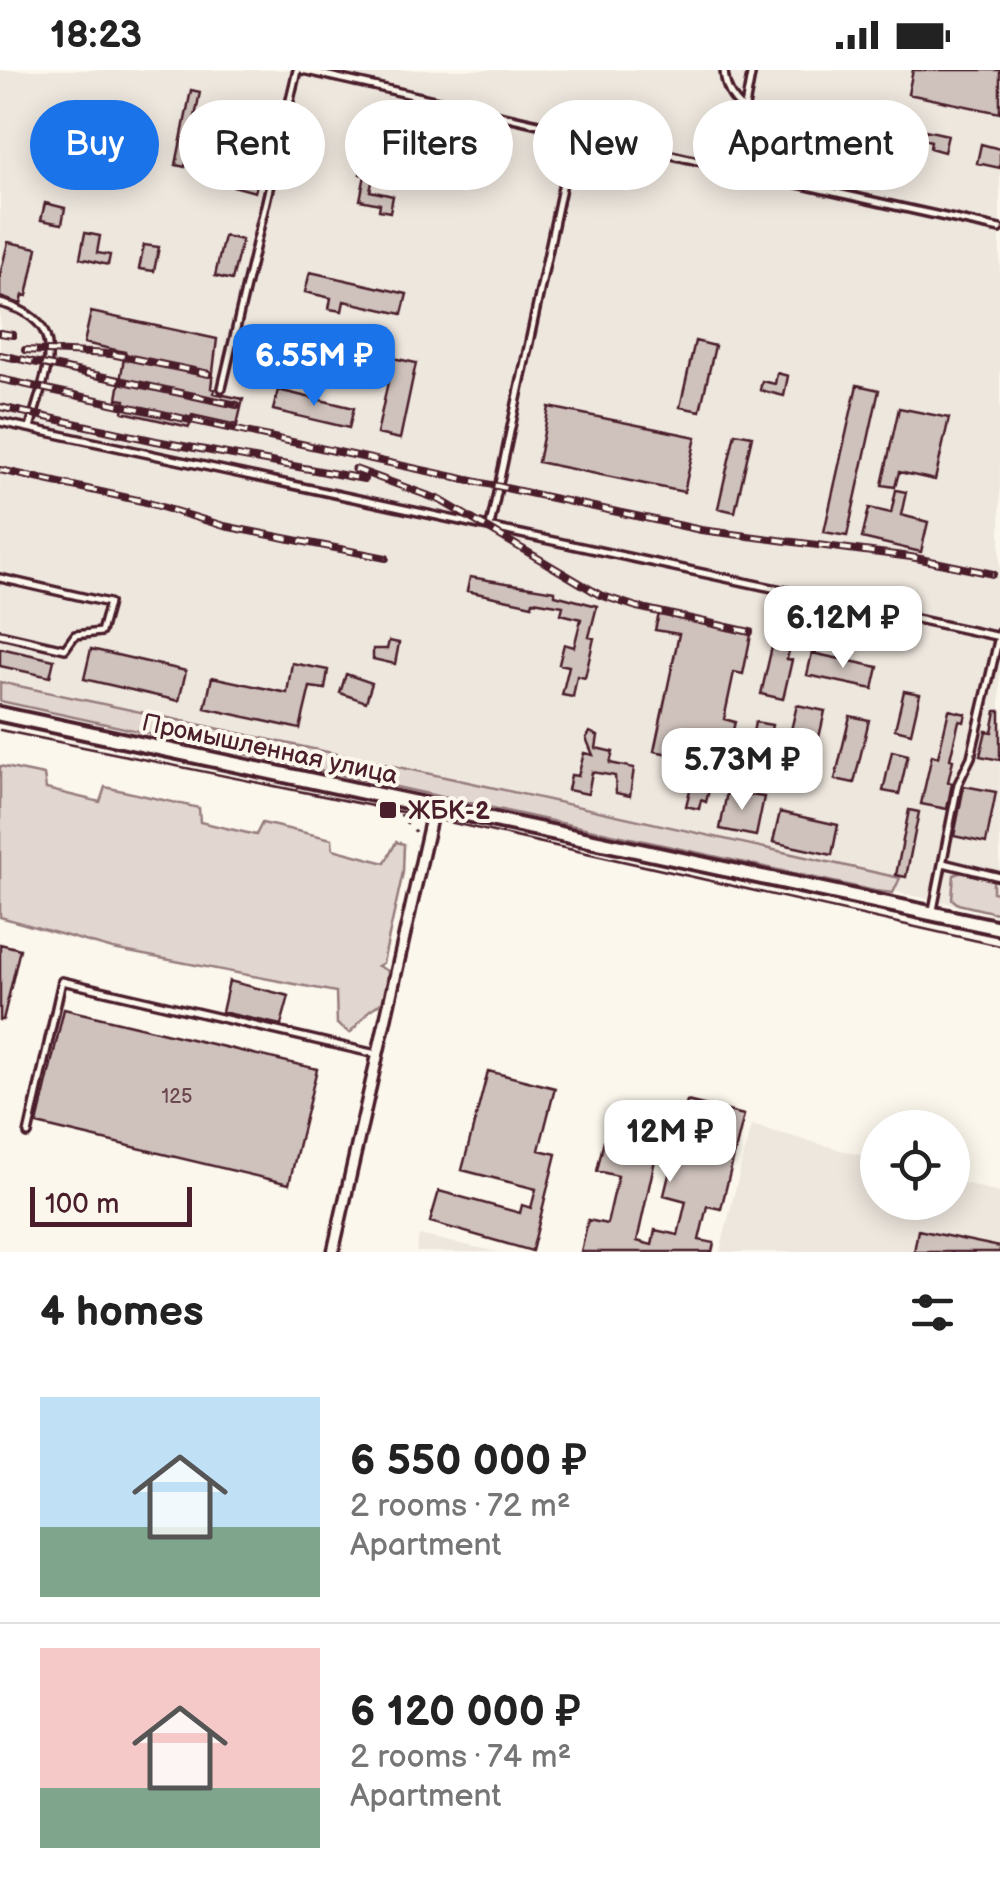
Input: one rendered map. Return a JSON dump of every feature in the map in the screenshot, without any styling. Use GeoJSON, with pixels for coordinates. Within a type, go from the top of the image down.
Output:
{"type":"FeatureCollection","features":[{"type":"Feature","properties":{"kind":"street","name":"Промышленная улица"},"geometry":{"type":"LineString","coordinates":[[0,714],[1000,928]]}},
{"type":"Feature","properties":{"kind":"street"},"geometry":{"type":"LineString","coordinates":[[334,1252],[434,805]]}},
{"type":"Feature","properties":{"kind":"lane"},"geometry":{"type":"LineString","coordinates":[[222,388],[300,70],[533,122]]}},
{"type":"Feature","properties":{"kind":"lane"},"geometry":{"type":"LineString","coordinates":[[724,70],[724,84],[734,100]]}},
{"type":"Feature","properties":{"kind":"lane"},"geometry":{"type":"LineString","coordinates":[[746,100],[752,70]]}},
{"type":"Feature","properties":{"kind":"lane"},"geometry":{"type":"LineString","coordinates":[[490,526],[561,190]]}},
{"type":"Feature","properties":{"kind":"lane"},"geometry":{"type":"LineString","coordinates":[[820,190],[1000,229]]}},
{"type":"Feature","properties":{"kind":"lane"},"geometry":{"type":"LineString","coordinates":[[0,302],[27,310],[46,332],[48,356],[30,428]]}},
{"type":"Feature","properties":{"kind":"lane"},"geometry":{"type":"LineString","coordinates":[[0,422],[1000,635],[971,757],[958,784],[933,914]]}},
{"type":"Feature","properties":{"kind":"lane"},"geometry":{"type":"LineString","coordinates":[[0,578],[109,603],[101,632],[76,635],[65,649],[0,634]]}},
{"type":"Feature","properties":{"kind":"lane"},"geometry":{"type":"LineString","coordinates":[[942,863],[1000,876]]}},
{"type":"Feature","properties":{"kind":"lane"},"geometry":{"type":"LineString","coordinates":[[28,1134],[62,981],[379,1055]]}},
{"type":"Feature","properties":{"kind":"path"},"geometry":{"type":"LineString","coordinates":[[400,809],[402,819],[426,841]]}},
{"type":"Feature","properties":{"kind":"shaded area"},"geometry":{"type":"Polygon","coordinates":[[[0,70],[1000,70],[1000,914],[891,891],[895,875],[0,680],[0,70]]]}},
{"type":"Feature","properties":{"kind":"shaded area"},"geometry":{"type":"Polygon","coordinates":[[[0,682],[900,878],[893,893],[875,891],[0,701],[0,682]]]}},
{"type":"Feature","properties":{"kind":"shaded area"},"geometry":{"type":"Polygon","coordinates":[[[0,766],[44,775],[46,789],[100,802],[105,787],[199,808],[200,822],[256,835],[262,823],[332,839],[333,849],[385,863],[396,842],[404,844],[403,872],[383,963],[378,966],[388,971],[385,1000],[370,1010],[350,1033],[337,1024],[336,992],[113,949],[0,917],[0,766]]]}},
{"type":"Feature","properties":{"kind":"shaded area"},"geometry":{"type":"Polygon","coordinates":[[[962,872],[993,878],[993,892],[1000,894],[1000,914],[952,899],[954,875],[962,872]]]}},
{"type":"Feature","properties":{"kind":"shaded area"},"geometry":{"type":"Polygon","coordinates":[[[751,1125],[860,1155],[860,1220],[970,1220],[970,1185],[1000,1193],[1000,1252],[720,1252],[751,1125]]]}},
{"type":"Feature","properties":{"kind":"shaded area"},"geometry":{"type":"Polygon","coordinates":[[[419,1235],[498,1252],[416,1252],[419,1235]]]}},
{"type":"Feature","properties":{"kind":"building"},"geometry":{"type":"Polygon","coordinates":[[[913,70],[1000,70],[1000,113],[908,94],[913,70]]]}},
{"type":"Feature","properties":{"kind":"building"},"geometry":{"type":"Polygon","coordinates":[[[191,90],[200,92],[198,100],[189,100],[191,90]]]}},
{"type":"Feature","properties":{"kind":"building"},"geometry":{"type":"Polygon","coordinates":[[[929,131],[948,135],[944,152],[930,148],[929,131]]]}},
{"type":"Feature","properties":{"kind":"building"},"geometry":{"type":"Polygon","coordinates":[[[981,144],[1000,149],[1000,168],[977,163],[981,144]]]}},
{"type":"Feature","properties":{"kind":"building"},"geometry":{"type":"Polygon","coordinates":[[[362,190],[393,196],[390,212],[379,210],[380,204],[360,200],[362,190]]]}},
{"type":"Feature","properties":{"kind":"building"},"geometry":{"type":"Polygon","coordinates":[[[45,203],[65,208],[62,224],[41,220],[45,203]]]}},
{"type":"Feature","properties":{"kind":"building"},"geometry":{"type":"Polygon","coordinates":[[[85,233],[100,236],[97,253],[110,255],[108,265],[80,258],[85,233]]]}},
{"type":"Feature","properties":{"kind":"building"},"geometry":{"type":"Polygon","coordinates":[[[224,236],[242,240],[232,280],[215,276],[224,236]]]}},
{"type":"Feature","properties":{"kind":"building"},"geometry":{"type":"Polygon","coordinates":[[[8,242],[37,248],[27,296],[23,295],[21,304],[0,297],[0,275],[8,242]]]}},
{"type":"Feature","properties":{"kind":"building"},"geometry":{"type":"Polygon","coordinates":[[[144,245],[159,247],[154,271],[139,269],[144,245]]]}},
{"type":"Feature","properties":{"kind":"building"},"geometry":{"type":"Polygon","coordinates":[[[310,272],[407,294],[402,314],[344,301],[342,311],[329,309],[331,298],[305,292],[310,272]]]}},
{"type":"Feature","properties":{"kind":"building"},"geometry":{"type":"Polygon","coordinates":[[[91,312],[217,339],[211,388],[214,393],[243,399],[237,425],[192,415],[189,427],[123,412],[125,400],[117,399],[125,352],[84,343],[91,312]]]}},
{"type":"Feature","properties":{"kind":"building"},"geometry":{"type":"Polygon","coordinates":[[[286,340],[364,357],[360,377],[282,359],[286,340]]]}},
{"type":"Feature","properties":{"kind":"building"},"geometry":{"type":"Polygon","coordinates":[[[695,341],[715,346],[700,411],[680,407],[695,341]]]}},
{"type":"Feature","properties":{"kind":"building"},"geometry":{"type":"Polygon","coordinates":[[[393,358],[416,363],[400,439],[377,434],[393,358]]]}},
{"type":"Feature","properties":{"kind":"building"},"geometry":{"type":"Polygon","coordinates":[[[777,373],[788,376],[784,396],[760,390],[762,381],[775,384],[777,373]]]}},
{"type":"Feature","properties":{"kind":"building"},"geometry":{"type":"Polygon","coordinates":[[[857,385],[879,390],[847,536],[824,532],[857,385]]]}},
{"type":"Feature","properties":{"kind":"building"},"geometry":{"type":"Polygon","coordinates":[[[278,390],[354,408],[349,428],[273,410],[278,390]]]}},
{"type":"Feature","properties":{"kind":"building"},"geometry":{"type":"Polygon","coordinates":[[[549,407],[696,437],[684,492],[538,462],[549,407]]]}},
{"type":"Feature","properties":{"kind":"building"},"geometry":{"type":"Polygon","coordinates":[[[899,408],[949,418],[935,480],[899,472],[895,487],[882,485],[899,408]]]}},
{"type":"Feature","properties":{"kind":"building"},"geometry":{"type":"Polygon","coordinates":[[[735,433],[752,436],[735,512],[718,508],[735,433]]]}},
{"type":"Feature","properties":{"kind":"building"},"geometry":{"type":"Polygon","coordinates":[[[896,490],[906,492],[901,515],[928,522],[921,552],[862,538],[869,508],[891,513],[896,490]]]}},
{"type":"Feature","properties":{"kind":"building"},"geometry":{"type":"Polygon","coordinates":[[[470,577],[555,591],[555,595],[597,606],[585,678],[577,676],[573,697],[562,695],[569,666],[559,664],[564,644],[574,647],[581,619],[561,614],[563,606],[533,601],[532,605],[467,591],[470,577]]]}},
{"type":"Feature","properties":{"kind":"building"},"geometry":{"type":"Polygon","coordinates":[[[660,610],[752,630],[743,674],[734,672],[724,719],[735,722],[729,746],[717,744],[713,763],[654,751],[679,634],[655,630],[660,610]]]}},
{"type":"Feature","properties":{"kind":"building"},"geometry":{"type":"Polygon","coordinates":[[[389,641],[399,643],[395,664],[373,659],[373,649],[387,649],[389,641]]]}},
{"type":"Feature","properties":{"kind":"building"},"geometry":{"type":"Polygon","coordinates":[[[772,647],[789,651],[787,659],[792,660],[783,699],[761,694],[772,647]]]}},
{"type":"Feature","properties":{"kind":"building"},"geometry":{"type":"Polygon","coordinates":[[[0,648],[54,660],[50,677],[0,666],[0,648]]]}},
{"type":"Feature","properties":{"kind":"building"},"geometry":{"type":"Polygon","coordinates":[[[91,649],[186,671],[179,701],[84,679],[91,649]]]}},
{"type":"Feature","properties":{"kind":"building"},"geometry":{"type":"Polygon","coordinates":[[[812,653],[878,667],[873,689],[807,675],[812,653]]]}},
{"type":"Feature","properties":{"kind":"building"},"geometry":{"type":"Polygon","coordinates":[[[292,663],[328,670],[325,689],[310,687],[300,729],[205,708],[212,677],[287,693],[292,663]]]}},
{"type":"Feature","properties":{"kind":"building"},"geometry":{"type":"Polygon","coordinates":[[[346,674],[372,683],[366,702],[340,693],[346,674]]]}},
{"type":"Feature","properties":{"kind":"building"},"geometry":{"type":"Polygon","coordinates":[[[904,691],[920,694],[911,733],[895,729],[904,691]]]}},
{"type":"Feature","properties":{"kind":"building"},"geometry":{"type":"Polygon","coordinates":[[[797,705],[825,711],[811,773],[790,768],[795,749],[787,747],[797,705]]]}},
{"type":"Feature","properties":{"kind":"building"},"geometry":{"type":"Polygon","coordinates":[[[949,710],[966,714],[964,722],[959,721],[950,759],[953,760],[948,782],[952,783],[947,809],[921,804],[932,755],[938,757],[949,710]]]}},
{"type":"Feature","properties":{"kind":"building"},"geometry":{"type":"Polygon","coordinates":[[[996,711],[1000,711],[1000,760],[980,756],[986,731],[992,732],[996,711]]]}},
{"type":"Feature","properties":{"kind":"building"},"geometry":{"type":"Polygon","coordinates":[[[850,716],[869,720],[854,783],[835,779],[850,716]]]}},
{"type":"Feature","properties":{"kind":"building"},"geometry":{"type":"Polygon","coordinates":[[[755,722],[772,725],[764,763],[748,760],[755,722]]]}},
{"type":"Feature","properties":{"kind":"building"},"geometry":{"type":"Polygon","coordinates":[[[590,732],[598,736],[596,748],[613,752],[610,763],[634,768],[630,796],[616,793],[615,776],[592,772],[588,794],[568,790],[571,775],[578,776],[584,753],[593,755],[586,738],[590,732]]]}},
{"type":"Feature","properties":{"kind":"building"},"geometry":{"type":"Polygon","coordinates":[[[892,751],[908,755],[899,794],[883,791],[892,751]]]}},
{"type":"Feature","properties":{"kind":"building"},"geometry":{"type":"Polygon","coordinates":[[[691,786],[709,790],[699,809],[686,806],[691,786]]]}},
{"type":"Feature","properties":{"kind":"building"},"geometry":{"type":"Polygon","coordinates":[[[964,786],[996,792],[986,843],[954,836],[964,786]]]}},
{"type":"Feature","properties":{"kind":"building"},"geometry":{"type":"Polygon","coordinates":[[[727,792],[764,797],[756,836],[720,829],[727,792]]]}},
{"type":"Feature","properties":{"kind":"building"},"geometry":{"type":"Polygon","coordinates":[[[909,810],[919,812],[906,877],[896,875],[909,810]]]}},
{"type":"Feature","properties":{"kind":"building"},"geometry":{"type":"Polygon","coordinates":[[[780,812],[838,825],[832,855],[773,842],[780,812]]]}},
{"type":"Feature","properties":{"kind":"building"},"geometry":{"type":"Polygon","coordinates":[[[0,944],[20,949],[3,1020],[0,1020],[0,944]]]}},
{"type":"Feature","properties":{"kind":"building"},"geometry":{"type":"Polygon","coordinates":[[[229,981],[289,996],[281,1025],[222,1012],[229,981]]]}},
{"type":"Feature","properties":{"kind":"building"},"geometry":{"type":"Polygon","coordinates":[[[64,1009],[317,1069],[289,1184],[37,1124],[64,1009]]]}},
{"type":"Feature","properties":{"kind":"building"},"geometry":{"type":"Polygon","coordinates":[[[488,1071],[555,1088],[539,1150],[556,1154],[532,1251],[430,1222],[439,1191],[520,1213],[522,1205],[531,1208],[536,1189],[462,1170],[488,1071]]]}},
{"type":"Feature","properties":{"kind":"building"},"geometry":{"type":"Polygon","coordinates":[[[687,1101],[744,1115],[721,1209],[707,1206],[699,1240],[714,1243],[712,1252],[581,1252],[588,1220],[607,1224],[618,1176],[597,1171],[604,1140],[626,1145],[624,1153],[655,1160],[637,1241],[652,1245],[655,1230],[678,1235],[686,1201],[664,1195],[687,1101]]]}},
{"type":"Feature","properties":{"kind":"building"},"geometry":{"type":"Polygon","coordinates":[[[918,1230],[1000,1247],[1000,1252],[914,1252],[918,1230]]]}},
{"type":"Feature","properties":{"kind":"tram line"},"geometry":{"type":"LineString","coordinates":[[0,730],[431,818],[1000,946]]}},
{"type":"Feature","properties":{"kind":"railway"},"geometry":{"type":"LineString","coordinates":[[0,333],[13,335]]}},
{"type":"Feature","properties":{"kind":"railway"},"geometry":{"type":"LineString","coordinates":[[25,350],[111,354],[209,374]]}},
{"type":"Feature","properties":{"kind":"railway"},"geometry":{"type":"LineString","coordinates":[[0,355],[237,405]]}},
{"type":"Feature","properties":{"kind":"railway"},"geometry":{"type":"LineString","coordinates":[[0,379],[701,530],[911,557],[993,574]]}},
{"type":"Feature","properties":{"kind":"railway"},"geometry":{"type":"LineString","coordinates":[[0,407],[156,441],[364,479]]}},
{"type":"Feature","properties":{"kind":"railway"},"geometry":{"type":"LineString","coordinates":[[355,469],[440,500],[600,595],[750,632]]}},
{"type":"Feature","properties":{"kind":"railway"},"geometry":{"type":"LineString","coordinates":[[0,470],[142,501],[224,526],[386,558]]}},
{"type":"Feature","properties":{"kind":"place","name":"ЖБК-2"},"geometry":{"type":"Point","coordinates":[388,810]}}]}
